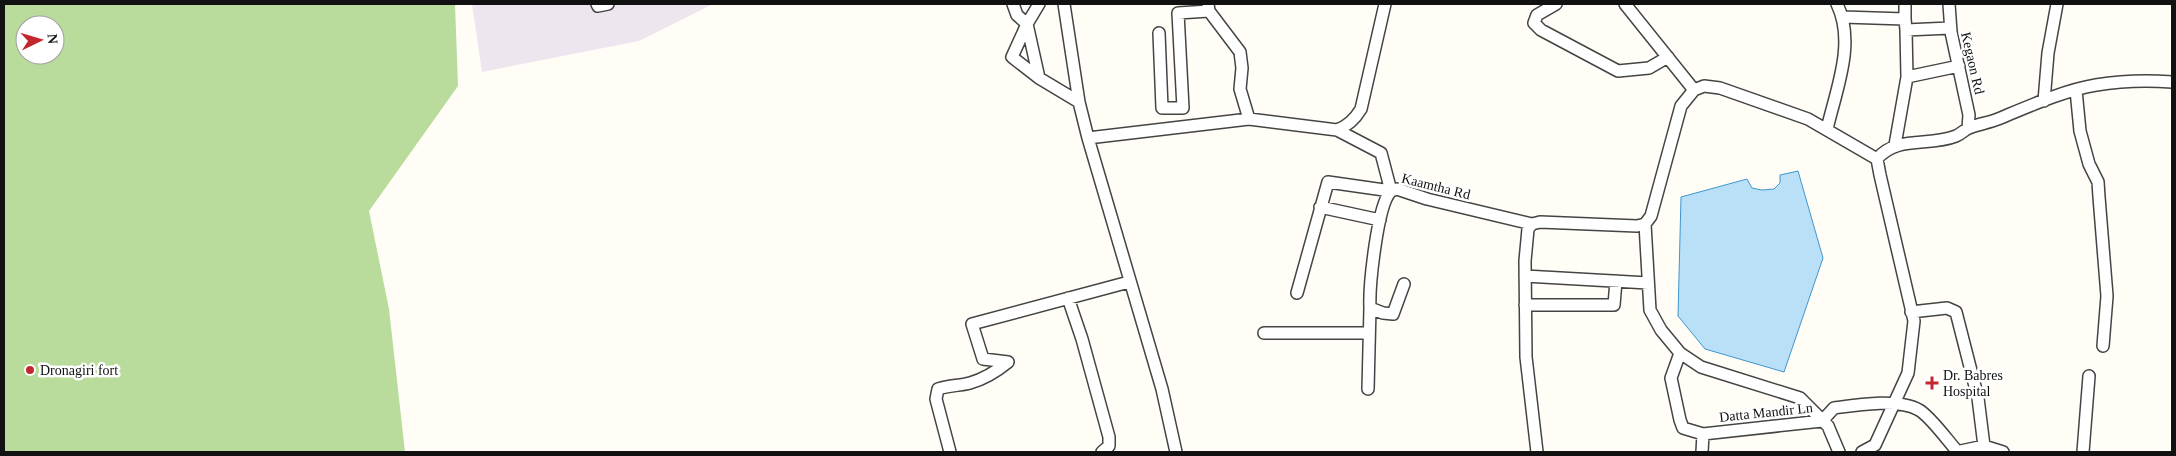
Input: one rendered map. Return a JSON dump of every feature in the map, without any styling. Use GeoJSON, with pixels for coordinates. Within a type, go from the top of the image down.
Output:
{"type":"FeatureCollection","features":[{"type":"Feature","properties":{"kind":"street"},"geometry":{"type":"LineString","coordinates":[[597,4],[598,6],[608,4]]}},
{"type":"Feature","properties":{"kind":"street"},"geometry":{"type":"LineString","coordinates":[[1013,4],[1017,15],[1026,24],[1039,78]]}},
{"type":"Feature","properties":{"kind":"street"},"geometry":{"type":"LineString","coordinates":[[1039,4],[1026,24],[1012,57],[1039,78],[1079,102]]}},
{"type":"Feature","properties":{"kind":"street"},"geometry":{"type":"LineString","coordinates":[[1064,4],[1079,102],[1129,282],[1162,389],[1176,452]]}},
{"type":"Feature","properties":{"kind":"street"},"geometry":{"type":"LineString","coordinates":[[1337,130],[1346,127],[1355,119],[1361,109],[1385,4]]}},
{"type":"Feature","properties":{"kind":"street"},"geometry":{"type":"LineString","coordinates":[[1556,4],[1537,15],[1534,23],[1541,30],[1618,71],[1649,68],[1668,57]]}},
{"type":"Feature","properties":{"kind":"street"},"geometry":{"type":"LineString","coordinates":[[1625,4],[1694,90]]}},
{"type":"Feature","properties":{"kind":"street"},"geometry":{"type":"LineString","coordinates":[[1827,129],[1844,59],[1843,18],[1837,4]]}},
{"type":"Feature","properties":{"kind":"street"},"geometry":{"type":"LineString","coordinates":[[1894,145],[1907,77],[1906,4]]}},
{"type":"Feature","properties":{"kind":"street","name":"Kegaon Rd"},"geometry":{"type":"LineString","coordinates":[[1949,4],[1950,28],[1969,115],[1968,128]]}},
{"type":"Feature","properties":{"kind":"street"},"geometry":{"type":"LineString","coordinates":[[2044,101],[2048,53],[2057,4]]}},
{"type":"Feature","properties":{"kind":"street"},"geometry":{"type":"LineString","coordinates":[[1184,125],[1178,14],[1209,8],[1240,52],[1242,68],[1240,89],[1249,119]]}},
{"type":"Feature","properties":{"kind":"street"},"geometry":{"type":"LineString","coordinates":[[1843,18],[1950,28]]}},
{"type":"Feature","properties":{"kind":"street"},"geometry":{"type":"LineString","coordinates":[[1159,33],[1162,108],[1183,108]]}},
{"type":"Feature","properties":{"kind":"street"},"geometry":{"type":"LineString","coordinates":[[1907,77],[1959,66]]}},
{"type":"Feature","properties":{"kind":"street"},"geometry":{"type":"LineString","coordinates":[[1877,159],[1894,145],[1957,136],[1968,128],[2094,85],[2127,82],[2172,82]]}},
{"type":"Feature","properties":{"kind":"street"},"geometry":{"type":"LineString","coordinates":[[1839,452],[1828,426],[1800,398],[1701,367],[1680,353],[1661,330],[1650,310],[1645,224],[1651,216],[1681,106],[1690,92],[1704,86],[1720,88],[1808,119],[1877,159],[1914,321],[1908,373],[1876,445],[1862,452]]}},
{"type":"Feature","properties":{"kind":"street"},"geometry":{"type":"LineString","coordinates":[[2076,90],[2080,131],[2089,164],[2098,182],[2106,296],[2103,346]]}},
{"type":"Feature","properties":{"kind":"street"},"geometry":{"type":"LineString","coordinates":[[1088,138],[1184,125],[1249,119],[1337,130],[1381,153],[1391,192],[1386,196],[1380,220],[1369,286],[1368,388]]}},
{"type":"Feature","properties":{"kind":"street","name":"Kaamtha Rd"},"geometry":{"type":"LineString","coordinates":[[1297,293],[1328,182],[1391,192],[1397,189],[1427,199],[1532,224],[1540,222],[1637,226],[1645,224]]}},
{"type":"Feature","properties":{"kind":"street"},"geometry":{"type":"LineString","coordinates":[[1320,207],[1380,220]]}},
{"type":"Feature","properties":{"kind":"street"},"geometry":{"type":"LineString","coordinates":[[1532,224],[1528,229],[1525,276],[1526,356],[1538,452]]}},
{"type":"Feature","properties":{"kind":"street"},"geometry":{"type":"LineString","coordinates":[[1525,276],[1648,283]]}},
{"type":"Feature","properties":{"kind":"street"},"geometry":{"type":"LineString","coordinates":[[1526,305],[1614,305],[1616,281]]}},
{"type":"Feature","properties":{"kind":"street"},"geometry":{"type":"LineString","coordinates":[[950,452],[936,399],[938,389],[949,385],[970,383],[987,376],[1008,362],[983,359],[972,324],[1129,282]]}},
{"type":"Feature","properties":{"kind":"street"},"geometry":{"type":"LineString","coordinates":[[1370,308],[1383,313],[1394,314],[1404,284]]}},
{"type":"Feature","properties":{"kind":"street"},"geometry":{"type":"LineString","coordinates":[[1068,298],[1082,340],[1109,437],[1109,446],[1102,452]]}},
{"type":"Feature","properties":{"kind":"street"},"geometry":{"type":"LineString","coordinates":[[1911,312],[1947,308],[1956,312],[1978,398],[1984,446]]}},
{"type":"Feature","properties":{"kind":"street"},"geometry":{"type":"LineString","coordinates":[[1264,333],[1369,333]]}},
{"type":"Feature","properties":{"kind":"street"},"geometry":{"type":"LineString","coordinates":[[1680,353],[1671,378],[1680,420],[1684,428],[1703,434]]}},
{"type":"Feature","properties":{"kind":"street"},"geometry":{"type":"LineString","coordinates":[[2083,452],[2089,376]]}},
{"type":"Feature","properties":{"kind":"street"},"geometry":{"type":"LineString","coordinates":[[1822,421],[1834,408],[1864,404],[1894,404],[1920,410],[1956,452],[1984,446],[2001,452]]}},
{"type":"Feature","properties":{"kind":"street","name":"Datta Mandir Ln"},"geometry":{"type":"LineString","coordinates":[[1702,452],[1703,434],[1822,421]]}},
{"type":"Feature","properties":{"kind":"shaded area"},"geometry":{"type":"Polygon","coordinates":[[[472,4],[713,4],[639,41],[482,72],[472,4]]]}},
{"type":"Feature","properties":{"kind":"green space"},"geometry":{"type":"Polygon","coordinates":[[[4,4],[455,4],[458,86],[369,211],[389,309],[405,452],[4,452],[4,4]]]}},
{"type":"Feature","properties":{"kind":"water"},"geometry":{"type":"Polygon","coordinates":[[[1798,171],[1823,258],[1784,372],[1705,349],[1678,316],[1681,197],[1747,179],[1752,188],[1762,190],[1774,189],[1780,183],[1780,175],[1798,171]]]}},
{"type":"Feature","properties":{"kind":"place","name":"Dronagiri fort"},"geometry":{"type":"Point","coordinates":[30,370]}},
{"type":"Feature","properties":{"kind":"place","name":"Dr. Babres Hospital"},"geometry":{"type":"Point","coordinates":[1932,383]}}]}
